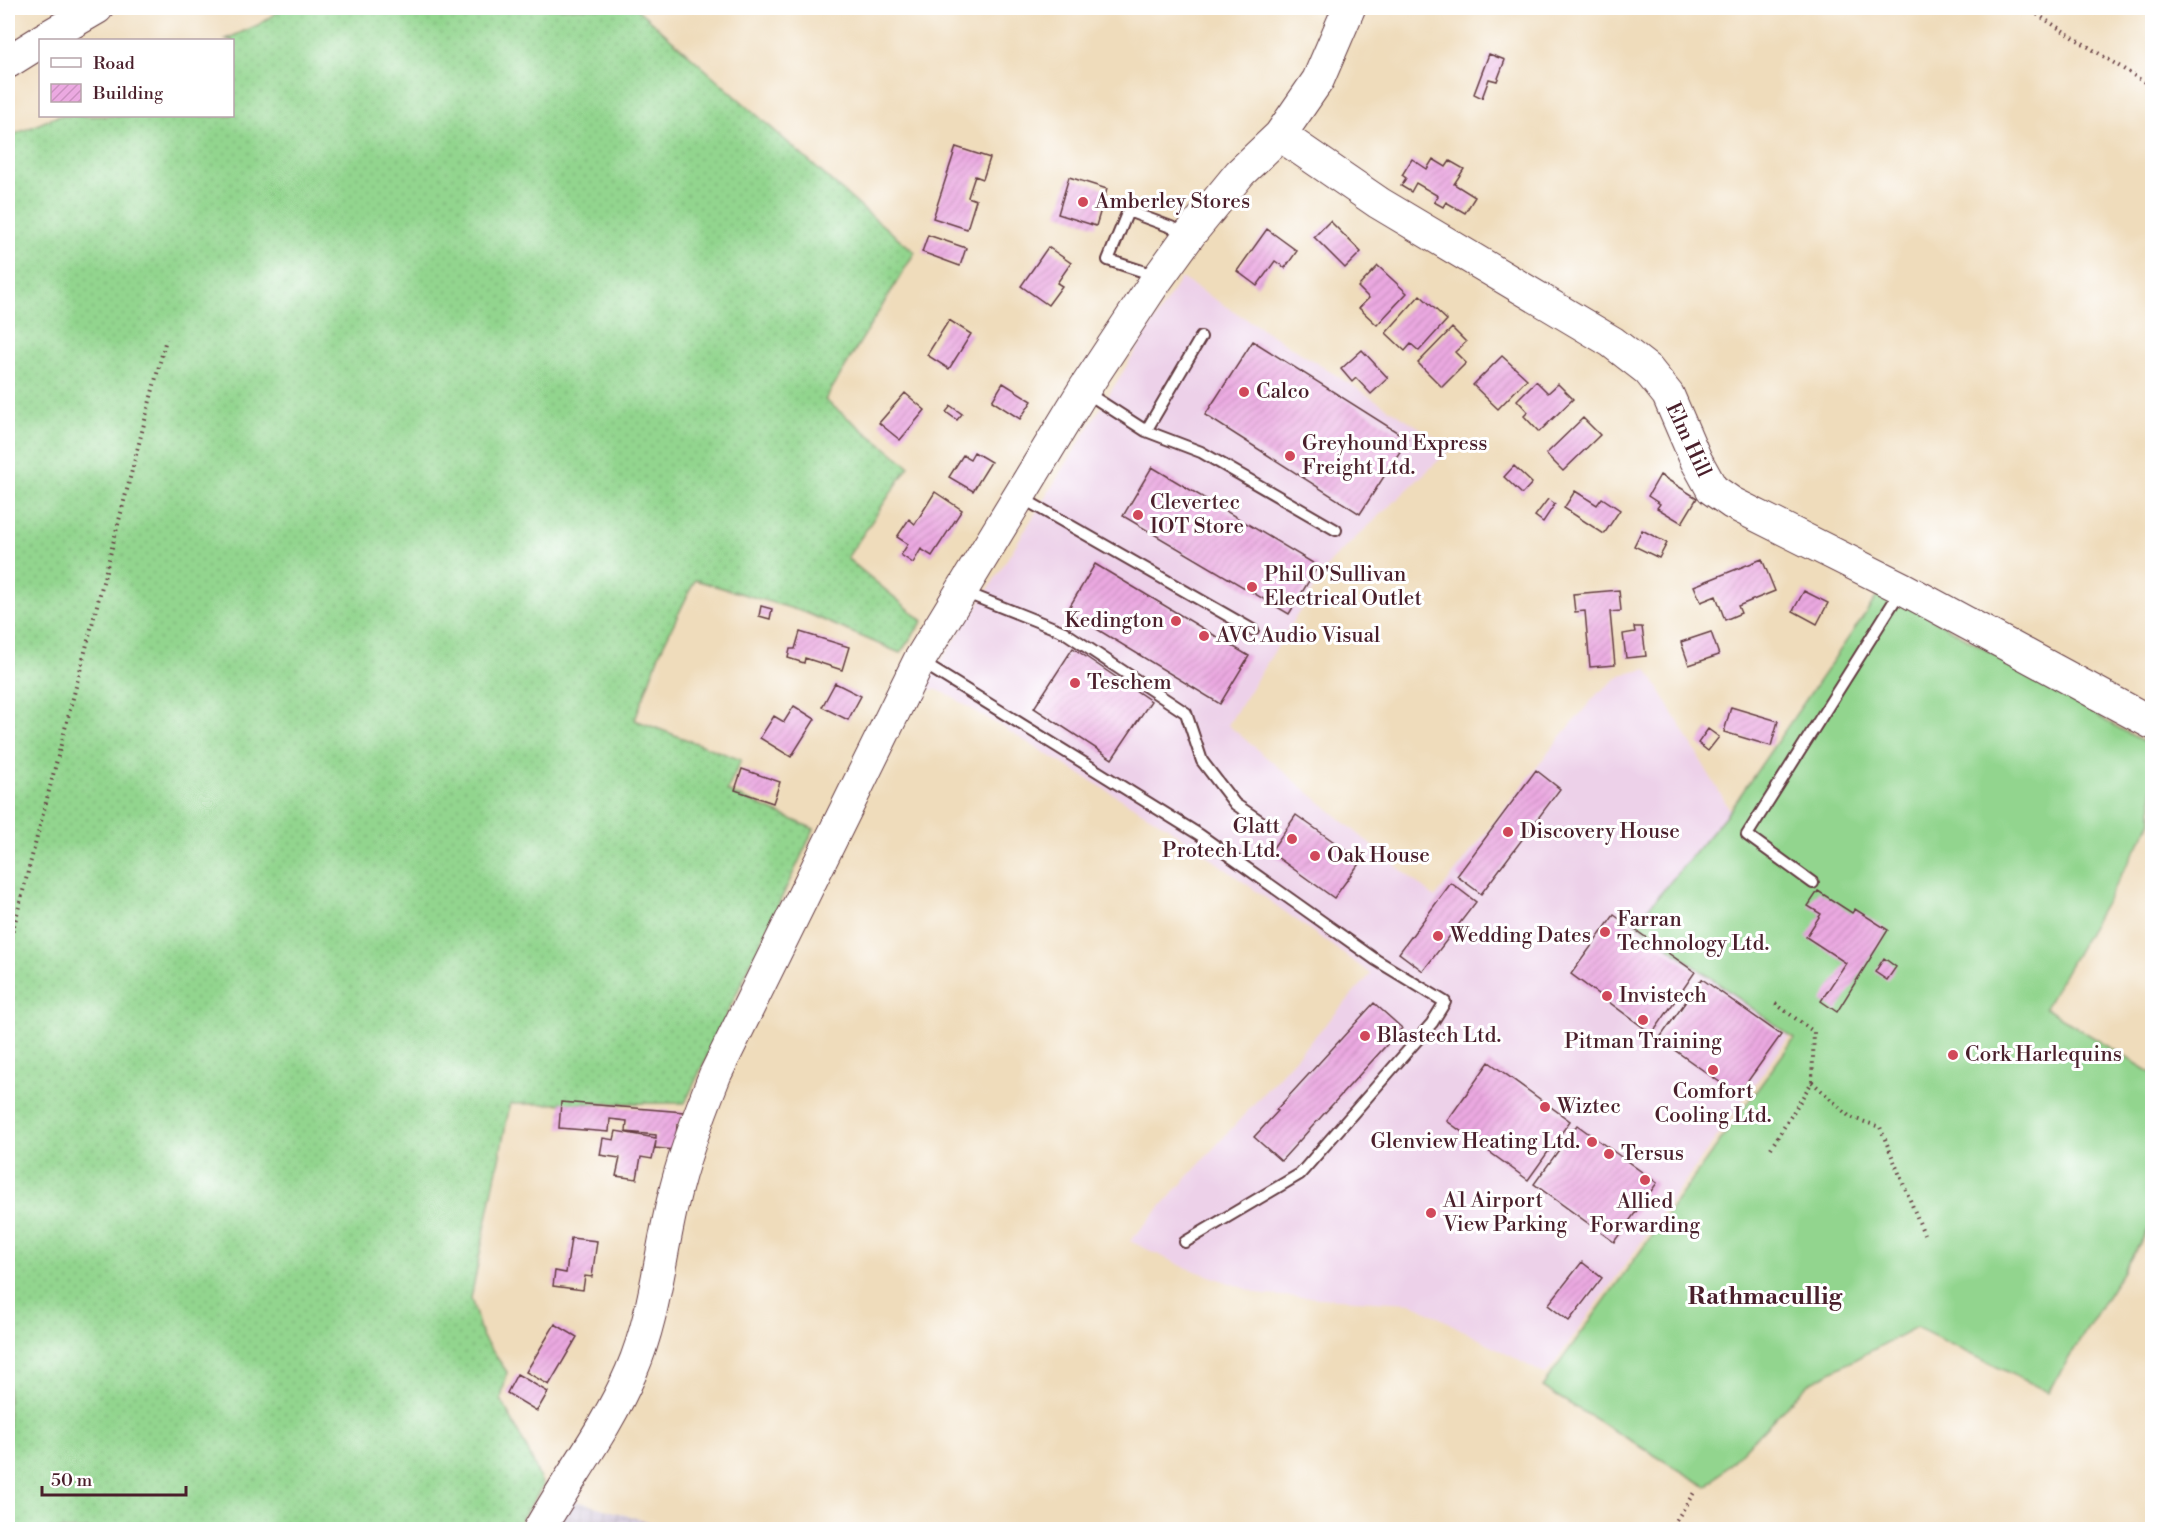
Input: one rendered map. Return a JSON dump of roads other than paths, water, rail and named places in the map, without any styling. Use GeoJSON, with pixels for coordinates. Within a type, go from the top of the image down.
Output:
{"type":"FeatureCollection","features":[{"type":"Feature","properties":{"kind":"street"},"geometry":{"type":"LineString","coordinates":[[44,39],[97,8]]}},
{"type":"Feature","properties":{"kind":"street"},"geometry":{"type":"LineString","coordinates":[[544,1528],[603,1426],[631,1372],[650,1317],[672,1205],[696,1123],[716,1075],[919,661],[1083,391],[1159,277],[1190,234],[1240,173],[1280,135],[1318,80],[1349,8]]}},
{"type":"Feature","properties":{"kind":"street"},"geometry":{"type":"LineString","coordinates":[[8,62],[39,42]]}},
{"type":"Feature","properties":{"kind":"street","name":"Elm Hill"},"geometry":{"type":"LineString","coordinates":[[1280,135],[1379,203],[1612,342],[1648,370],[1668,395],[1696,460],[1712,489],[1732,503],[1902,588],[2152,723]]}},
{"type":"Feature","properties":{"kind":"lane"},"geometry":{"type":"LineString","coordinates":[[1159,277],[1108,260],[1128,211],[1190,234]]}},
{"type":"Feature","properties":{"kind":"lane"},"geometry":{"type":"LineString","coordinates":[[1146,431],[1201,337]]}},
{"type":"Feature","properties":{"kind":"lane"},"geometry":{"type":"LineString","coordinates":[[1083,391],[1146,431],[1201,452],[1336,530]]}},
{"type":"Feature","properties":{"kind":"lane"},"geometry":{"type":"LineString","coordinates":[[1019,497],[1253,630]]}},
{"type":"Feature","properties":{"kind":"lane"},"geometry":{"type":"LineString","coordinates":[[1814,883],[1747,835],[1902,588]]}},
{"type":"Feature","properties":{"kind":"lane"},"geometry":{"type":"LineString","coordinates":[[962,591],[1064,632],[1186,712],[1202,761],[1235,804],[1266,825]]}},
{"type":"Feature","properties":{"kind":"lane"},"geometry":{"type":"LineString","coordinates":[[919,661],[1200,835],[1376,960],[1445,1002],[1432,1023],[1299,1174],[1185,1242]]}},
{"type":"Feature","properties":{"kind":"place","name":"Amberley Stores"},"geometry":{"type":"Point","coordinates":[1083,202]}},
{"type":"Feature","properties":{"kind":"place","name":"Calco"},"geometry":{"type":"Point","coordinates":[1244,392]}},
{"type":"Feature","properties":{"kind":"place","name":"Greyhound Express Freight Ltd."},"geometry":{"type":"Point","coordinates":[1290,456]}},
{"type":"Feature","properties":{"kind":"place","name":"Clevertec IOT Store"},"geometry":{"type":"Point","coordinates":[1138,515]}},
{"type":"Feature","properties":{"kind":"place","name":"Phil O'Sullivan Electrical Outlet"},"geometry":{"type":"Point","coordinates":[1252,587]}},
{"type":"Feature","properties":{"kind":"place","name":"Kedington"},"geometry":{"type":"Point","coordinates":[1176,621]}},
{"type":"Feature","properties":{"kind":"place","name":"AVC Audio Visual"},"geometry":{"type":"Point","coordinates":[1204,636]}},
{"type":"Feature","properties":{"kind":"place","name":"Teschem"},"geometry":{"type":"Point","coordinates":[1075,683]}},
{"type":"Feature","properties":{"kind":"place","name":"Discovery House"},"geometry":{"type":"Point","coordinates":[1508,832]}},
{"type":"Feature","properties":{"kind":"place","name":"Glatt Protech Ltd."},"geometry":{"type":"Point","coordinates":[1292,839]}},
{"type":"Feature","properties":{"kind":"place","name":"Oak House"},"geometry":{"type":"Point","coordinates":[1315,856]}},
{"type":"Feature","properties":{"kind":"place","name":"Farran Technology Ltd."},"geometry":{"type":"Point","coordinates":[1605,932]}},
{"type":"Feature","properties":{"kind":"place","name":"Wedding Dates"},"geometry":{"type":"Point","coordinates":[1438,936]}},
{"type":"Feature","properties":{"kind":"place","name":"Invistech"},"geometry":{"type":"Point","coordinates":[1607,996]}},
{"type":"Feature","properties":{"kind":"place","name":"Pitman Training"},"geometry":{"type":"Point","coordinates":[1643,1020]}},
{"type":"Feature","properties":{"kind":"place","name":"Blastech Ltd."},"geometry":{"type":"Point","coordinates":[1365,1036]}},
{"type":"Feature","properties":{"kind":"place","name":"Cork Harlequins"},"geometry":{"type":"Point","coordinates":[1953,1055]}},
{"type":"Feature","properties":{"kind":"place","name":"Comfort Cooling Ltd."},"geometry":{"type":"Point","coordinates":[1713,1070]}},
{"type":"Feature","properties":{"kind":"place","name":"Wiztec"},"geometry":{"type":"Point","coordinates":[1545,1107]}},
{"type":"Feature","properties":{"kind":"place","name":"Glenview Heating Ltd."},"geometry":{"type":"Point","coordinates":[1592,1142]}},
{"type":"Feature","properties":{"kind":"place","name":"Tersus"},"geometry":{"type":"Point","coordinates":[1609,1154]}},
{"type":"Feature","properties":{"kind":"place","name":"Allied Forwarding"},"geometry":{"type":"Point","coordinates":[1645,1180]}},
{"type":"Feature","properties":{"kind":"place","name":"A1 Airport View Parking"},"geometry":{"type":"Point","coordinates":[1431,1213]}},
{"type":"Feature","properties":{"kind":"district","name":"Rathmacullig"},"geometry":{"type":"Point","coordinates":[1765,1297]}}]}
